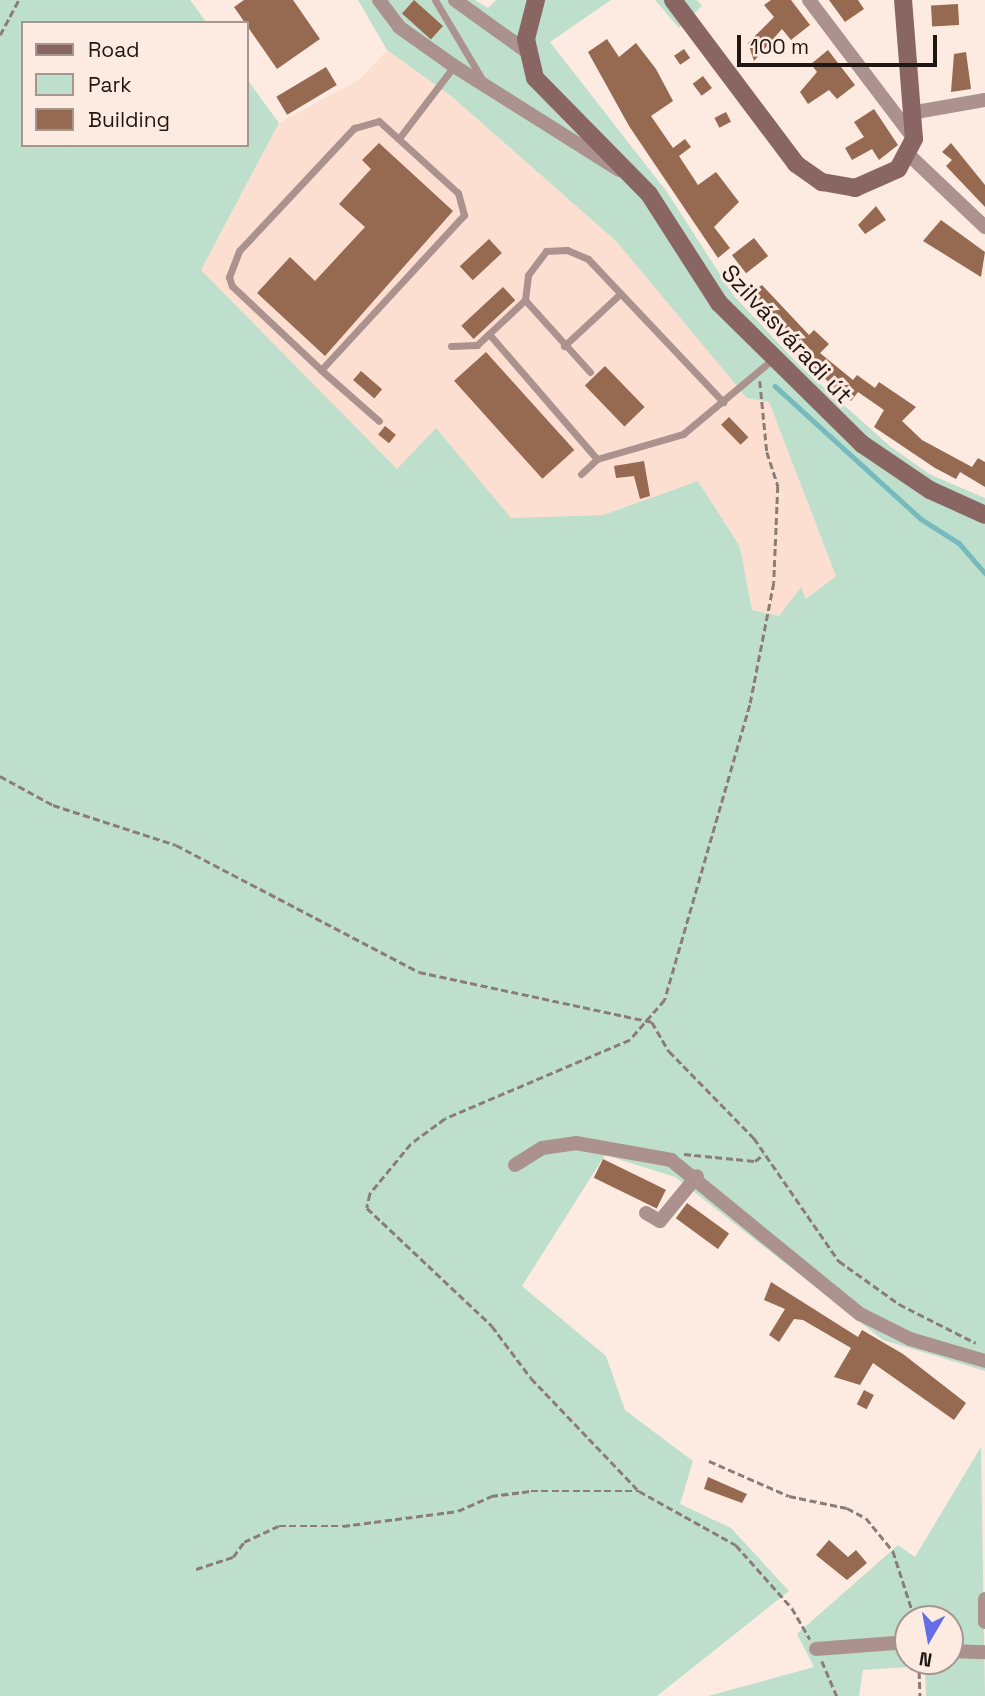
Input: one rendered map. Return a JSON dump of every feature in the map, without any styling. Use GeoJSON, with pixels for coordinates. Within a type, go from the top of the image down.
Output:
{"type":"FeatureCollection","features":[{"type":"Feature","properties":{"kind":"main road"},"geometry":{"type":"LineString","coordinates":[[526,51],[536,0]]}},
{"type":"Feature","properties":{"kind":"main road"},"geometry":{"type":"LineString","coordinates":[[673,0],[796,164],[814,177],[836,186],[867,186],[898,169],[911,147],[916,112],[903,0]]}},
{"type":"Feature","properties":{"kind":"main road","name":"Szilvásváradi út"},"geometry":{"type":"LineString","coordinates":[[526,51],[541,87],[635,180],[706,287],[766,365],[885,460],[985,515]]}},
{"type":"Feature","properties":{"kind":"street"},"geometry":{"type":"LineString","coordinates":[[379,0],[399,27],[454,66],[635,180]]}},
{"type":"Feature","properties":{"kind":"street"},"geometry":{"type":"LineString","coordinates":[[456,0],[526,51]]}},
{"type":"Feature","properties":{"kind":"street"},"geometry":{"type":"LineString","coordinates":[[809,0],[911,147],[985,227]]}},
{"type":"Feature","properties":{"kind":"street"},"geometry":{"type":"LineString","coordinates":[[916,112],[985,100]]}},
{"type":"Feature","properties":{"kind":"street"},"geometry":{"type":"LineString","coordinates":[[515,1165],[542,1148],[576,1143],[671,1160],[696,1176],[868,1319],[943,1352],[985,1361]]}},
{"type":"Feature","properties":{"kind":"street"},"geometry":{"type":"LineString","coordinates":[[646,1213],[660,1221],[696,1176]]}},
{"type":"Feature","properties":{"kind":"street"},"geometry":{"type":"LineString","coordinates":[[985,1600],[985,1622]]}},
{"type":"Feature","properties":{"kind":"street"},"geometry":{"type":"LineString","coordinates":[[816,1649],[894,1643]]}},
{"type":"Feature","properties":{"kind":"street"},"geometry":{"type":"LineString","coordinates":[[964,1651],[985,1652]]}},
{"type":"Feature","properties":{"kind":"lane"},"geometry":{"type":"LineString","coordinates":[[435,0],[486,86]]}},
{"type":"Feature","properties":{"kind":"lane"},"geometry":{"type":"LineString","coordinates":[[400,137],[454,66]]}},
{"type":"Feature","properties":{"kind":"lane"},"geometry":{"type":"LineString","coordinates":[[321,370],[464,215],[458,193],[400,137],[379,121],[354,128],[232,264],[232,286],[321,370],[379,421]]}},
{"type":"Feature","properties":{"kind":"lane"},"geometry":{"type":"LineString","coordinates":[[451,346],[477,345],[489,334],[525,300],[532,265],[555,249],[588,259],[723,402]]}},
{"type":"Feature","properties":{"kind":"lane"},"geometry":{"type":"LineString","coordinates":[[564,346],[620,294]]}},
{"type":"Feature","properties":{"kind":"lane"},"geometry":{"type":"LineString","coordinates":[[525,300],[590,372]]}},
{"type":"Feature","properties":{"kind":"lane"},"geometry":{"type":"LineString","coordinates":[[489,334],[597,459]]}},
{"type":"Feature","properties":{"kind":"lane"},"geometry":{"type":"LineString","coordinates":[[581,474],[597,459],[670,441],[723,402],[766,365]]}},
{"type":"Feature","properties":{"kind":"path"},"geometry":{"type":"LineString","coordinates":[[0,34],[19,0]]}},
{"type":"Feature","properties":{"kind":"path"},"geometry":{"type":"LineString","coordinates":[[766,365],[767,452],[778,486],[774,583],[750,705],[679,969],[652,1022],[577,1066],[445,1119],[411,1144],[367,1200],[370,1214],[492,1326],[531,1378],[639,1491],[736,1545],[792,1608],[816,1649],[837,1696]]}},
{"type":"Feature","properties":{"kind":"path"},"geometry":{"type":"LineString","coordinates":[[0,776],[53,805],[176,845],[419,972],[652,1022],[669,1051],[764,1154],[839,1261],[899,1304],[985,1348]]}},
{"type":"Feature","properties":{"kind":"path"},"geometry":{"type":"LineString","coordinates":[[671,1160],[673,1153],[755,1161],[764,1154]]}},
{"type":"Feature","properties":{"kind":"path"},"geometry":{"type":"LineString","coordinates":[[709,1461],[789,1496],[847,1507],[866,1518],[893,1551],[910,1605]]}},
{"type":"Feature","properties":{"kind":"path"},"geometry":{"type":"LineString","coordinates":[[196,1569],[233,1557],[244,1542],[279,1526],[343,1526],[420,1516],[531,1491],[639,1491]]}},
{"type":"Feature","properties":{"kind":"path"},"geometry":{"type":"LineString","coordinates":[[919,1675],[920,1696]]}},
{"type":"Feature","properties":{"kind":"shaded area"},"geometry":{"type":"Polygon","coordinates":[[[387,50],[451,96],[616,241],[747,397],[769,402],[836,576],[806,599],[801,587],[779,617],[752,610],[740,547],[698,481],[603,515],[510,518],[436,429],[397,470],[201,270],[279,123],[360,79],[387,50]]]}},
{"type":"Feature","properties":{"kind":"green space"},"geometry":{"type":"Polygon","coordinates":[[[0,0],[190,0],[206,21],[21,21],[21,147],[248,147],[248,80],[279,123],[201,270],[397,469],[436,428],[511,518],[603,515],[698,481],[740,547],[752,610],[779,616],[801,587],[806,599],[836,576],[769,402],[747,398],[616,241],[451,96],[387,50],[358,0],[475,0],[488,8],[496,0],[611,0],[550,42],[667,192],[734,296],[800,366],[891,447],[931,475],[985,498],[985,1371],[883,1340],[675,1177],[605,1155],[522,1286],[606,1356],[625,1410],[693,1461],[680,1504],[731,1528],[789,1591],[657,1696],[0,1696],[0,0]]]}},
{"type":"Feature","properties":{"kind":"green space"},"geometry":{"type":"Polygon","coordinates":[[[655,0],[697,0],[702,6],[679,28],[655,0]]]}},
{"type":"Feature","properties":{"kind":"green space"},"geometry":{"type":"Polygon","coordinates":[[[981,1447],[985,1696],[926,1696],[925,1675],[964,1675],[964,1605],[894,1605],[894,1668],[863,1670],[859,1696],[708,1696],[814,1667],[797,1634],[898,1545],[915,1557],[981,1447]]]}},
{"type":"Feature","properties":{"kind":"building"},"geometry":{"type":"Polygon","coordinates":[[[244,0],[293,0],[320,39],[277,69],[248,27],[248,21],[244,21],[234,7],[244,0]]]}},
{"type":"Feature","properties":{"kind":"building"},"geometry":{"type":"Polygon","coordinates":[[[414,0],[443,26],[431,39],[402,13],[414,0]]]}},
{"type":"Feature","properties":{"kind":"building"},"geometry":{"type":"Polygon","coordinates":[[[771,0],[791,0],[810,25],[791,40],[782,29],[754,61],[748,43],[774,17],[764,5],[771,0]]]}},
{"type":"Feature","properties":{"kind":"building"},"geometry":{"type":"Polygon","coordinates":[[[829,0],[858,0],[864,9],[845,22],[829,0]]]}},
{"type":"Feature","properties":{"kind":"building"},"geometry":{"type":"Polygon","coordinates":[[[958,4],[959,25],[932,26],[931,5],[958,4]]]}},
{"type":"Feature","properties":{"kind":"building"},"geometry":{"type":"Polygon","coordinates":[[[607,39],[619,57],[636,43],[656,69],[673,101],[651,116],[673,148],[685,139],[691,147],[679,156],[698,185],[716,172],[739,202],[714,227],[730,248],[718,258],[629,126],[588,52],[607,39]]]}},
{"type":"Feature","properties":{"kind":"building"},"geometry":{"type":"Polygon","coordinates":[[[684,49],[690,58],[680,65],[674,56],[684,49]]]}},
{"type":"Feature","properties":{"kind":"building"},"geometry":{"type":"Polygon","coordinates":[[[828,50],[855,85],[837,99],[829,90],[808,104],[800,92],[817,72],[811,64],[828,50]]]}},
{"type":"Feature","properties":{"kind":"building"},"geometry":{"type":"Polygon","coordinates":[[[966,52],[971,89],[951,92],[954,54],[966,52]]]}},
{"type":"Feature","properties":{"kind":"building"},"geometry":{"type":"Polygon","coordinates":[[[326,67],[337,85],[287,115],[276,97],[326,67]]]}},
{"type":"Feature","properties":{"kind":"building"},"geometry":{"type":"Polygon","coordinates":[[[703,76],[712,88],[702,96],[693,84],[703,76]]]}},
{"type":"Feature","properties":{"kind":"building"},"geometry":{"type":"Polygon","coordinates":[[[874,109],[898,145],[879,160],[872,149],[852,160],[845,148],[864,137],[854,122],[874,109]]]}},
{"type":"Feature","properties":{"kind":"building"},"geometry":{"type":"Polygon","coordinates":[[[726,112],[731,122],[719,128],[714,118],[726,112]]]}},
{"type":"Feature","properties":{"kind":"building"},"geometry":{"type":"Polygon","coordinates":[[[379,143],[453,211],[325,356],[257,293],[290,257],[315,281],[365,227],[339,204],[371,169],[362,160],[379,143]]]}},
{"type":"Feature","properties":{"kind":"building"},"geometry":{"type":"Polygon","coordinates":[[[951,143],[985,185],[985,207],[946,166],[952,160],[942,152],[951,143]]]}},
{"type":"Feature","properties":{"kind":"building"},"geometry":{"type":"Polygon","coordinates":[[[876,206],[886,220],[865,234],[858,225],[876,206]]]}},
{"type":"Feature","properties":{"kind":"building"},"geometry":{"type":"Polygon","coordinates":[[[941,220],[985,252],[981,277],[923,241],[941,220]]]}},
{"type":"Feature","properties":{"kind":"building"},"geometry":{"type":"Polygon","coordinates":[[[754,238],[768,256],[746,273],[732,255],[754,238]]]}},
{"type":"Feature","properties":{"kind":"building"},"geometry":{"type":"Polygon","coordinates":[[[489,239],[502,253],[473,280],[460,266],[489,239]]]}},
{"type":"Feature","properties":{"kind":"building"},"geometry":{"type":"Polygon","coordinates":[[[762,285],[809,335],[814,330],[829,344],[820,353],[853,380],[857,375],[875,388],[879,382],[916,407],[902,421],[922,440],[972,467],[978,458],[985,462],[985,487],[960,472],[956,479],[935,468],[874,427],[884,410],[858,392],[851,401],[836,390],[755,306],[747,295],[762,285]]]}},
{"type":"Feature","properties":{"kind":"building"},"geometry":{"type":"Polygon","coordinates":[[[503,287],[515,300],[474,339],[461,326],[503,287]]]}},
{"type":"Feature","properties":{"kind":"building"},"geometry":{"type":"Polygon","coordinates":[[[486,352],[574,450],[542,479],[454,381],[486,352]]]}},
{"type":"Feature","properties":{"kind":"building"},"geometry":{"type":"Polygon","coordinates":[[[605,366],[645,407],[624,426],[585,385],[605,366]]]}},
{"type":"Feature","properties":{"kind":"building"},"geometry":{"type":"Polygon","coordinates":[[[361,371],[382,389],[374,398],[353,380],[361,371]]]}},
{"type":"Feature","properties":{"kind":"building"},"geometry":{"type":"Polygon","coordinates":[[[729,417],[748,437],[741,445],[721,425],[729,417]]]}},
{"type":"Feature","properties":{"kind":"building"},"geometry":{"type":"Polygon","coordinates":[[[385,426],[396,435],[389,443],[378,435],[385,426]]]}},
{"type":"Feature","properties":{"kind":"building"},"geometry":{"type":"Polygon","coordinates":[[[644,461],[650,496],[640,499],[634,476],[616,478],[614,466],[644,461]]]}},
{"type":"Feature","properties":{"kind":"building"},"geometry":{"type":"Polygon","coordinates":[[[603,1159],[666,1190],[657,1209],[594,1178],[603,1159]]]}},
{"type":"Feature","properties":{"kind":"building"},"geometry":{"type":"Polygon","coordinates":[[[687,1203],[729,1234],[718,1249],[676,1218],[687,1203]]]}},
{"type":"Feature","properties":{"kind":"building"},"geometry":{"type":"Polygon","coordinates":[[[771,1282],[858,1337],[862,1330],[903,1354],[966,1403],[954,1420],[873,1363],[860,1385],[834,1377],[851,1348],[803,1320],[794,1319],[779,1342],[769,1335],[785,1309],[764,1300],[771,1282]]]}},
{"type":"Feature","properties":{"kind":"building"},"geometry":{"type":"Polygon","coordinates":[[[864,1390],[874,1395],[867,1409],[857,1404],[864,1390]]]}},
{"type":"Feature","properties":{"kind":"building"},"geometry":{"type":"Polygon","coordinates":[[[708,1477],[747,1494],[742,1503],[704,1489],[708,1477]]]}},
{"type":"Feature","properties":{"kind":"building"},"geometry":{"type":"Polygon","coordinates":[[[829,1540],[848,1557],[856,1550],[867,1563],[847,1580],[816,1555],[829,1540]]]}},
{"type":"Feature","properties":{"kind":"waterway"},"geometry":{"type":"LineString","coordinates":[[775,386],[921,519],[959,543],[985,573]]}}]}
